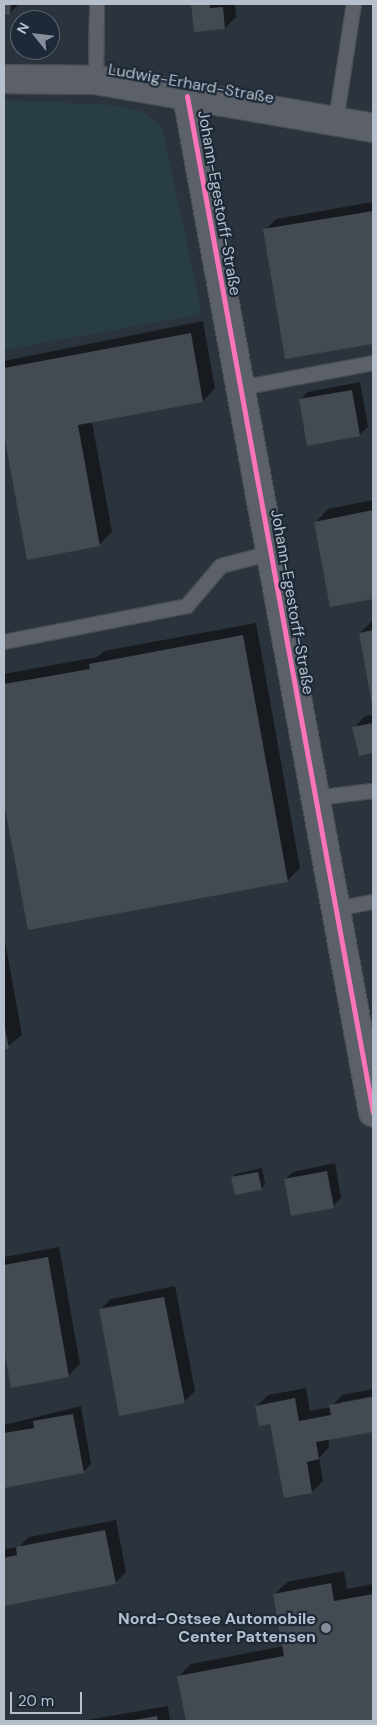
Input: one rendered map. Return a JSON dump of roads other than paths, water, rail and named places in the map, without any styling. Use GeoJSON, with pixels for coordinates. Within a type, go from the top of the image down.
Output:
{"type":"FeatureCollection","features":[{"type":"Feature","properties":{"kind":"street","name":"Ludwig-Erhard-Straße"},"geometry":{"type":"LineString","coordinates":[[4,79],[96,80],[373,128]]}},
{"type":"Feature","properties":{"kind":"street","name":"Johann-Egestorff-Straße"},"geometry":{"type":"LineString","coordinates":[[187,96],[336,909],[368,1050],[373,1112]]}},
{"type":"Feature","properties":{"kind":"lane"},"geometry":{"type":"LineString","coordinates":[[96,80],[97,4]]}},
{"type":"Feature","properties":{"kind":"lane"},"geometry":{"type":"LineString","coordinates":[[336,121],[354,4]]}},
{"type":"Feature","properties":{"kind":"lane"},"geometry":{"type":"LineString","coordinates":[[240,388],[373,363]]}},
{"type":"Feature","properties":{"kind":"lane"},"geometry":{"type":"LineString","coordinates":[[4,642],[187,606],[221,566],[270,553]]}},
{"type":"Feature","properties":{"kind":"lane"},"geometry":{"type":"LineString","coordinates":[[316,798],[373,791]]}},
{"type":"Feature","properties":{"kind":"lane"},"geometry":{"type":"LineString","coordinates":[[336,909],[373,902]]}},
{"type":"Feature","properties":{"kind":"place","name":"Nord-Ostsee Automobile Center Pattensen"},"geometry":{"type":"Point","coordinates":[326,1628]}}]}
